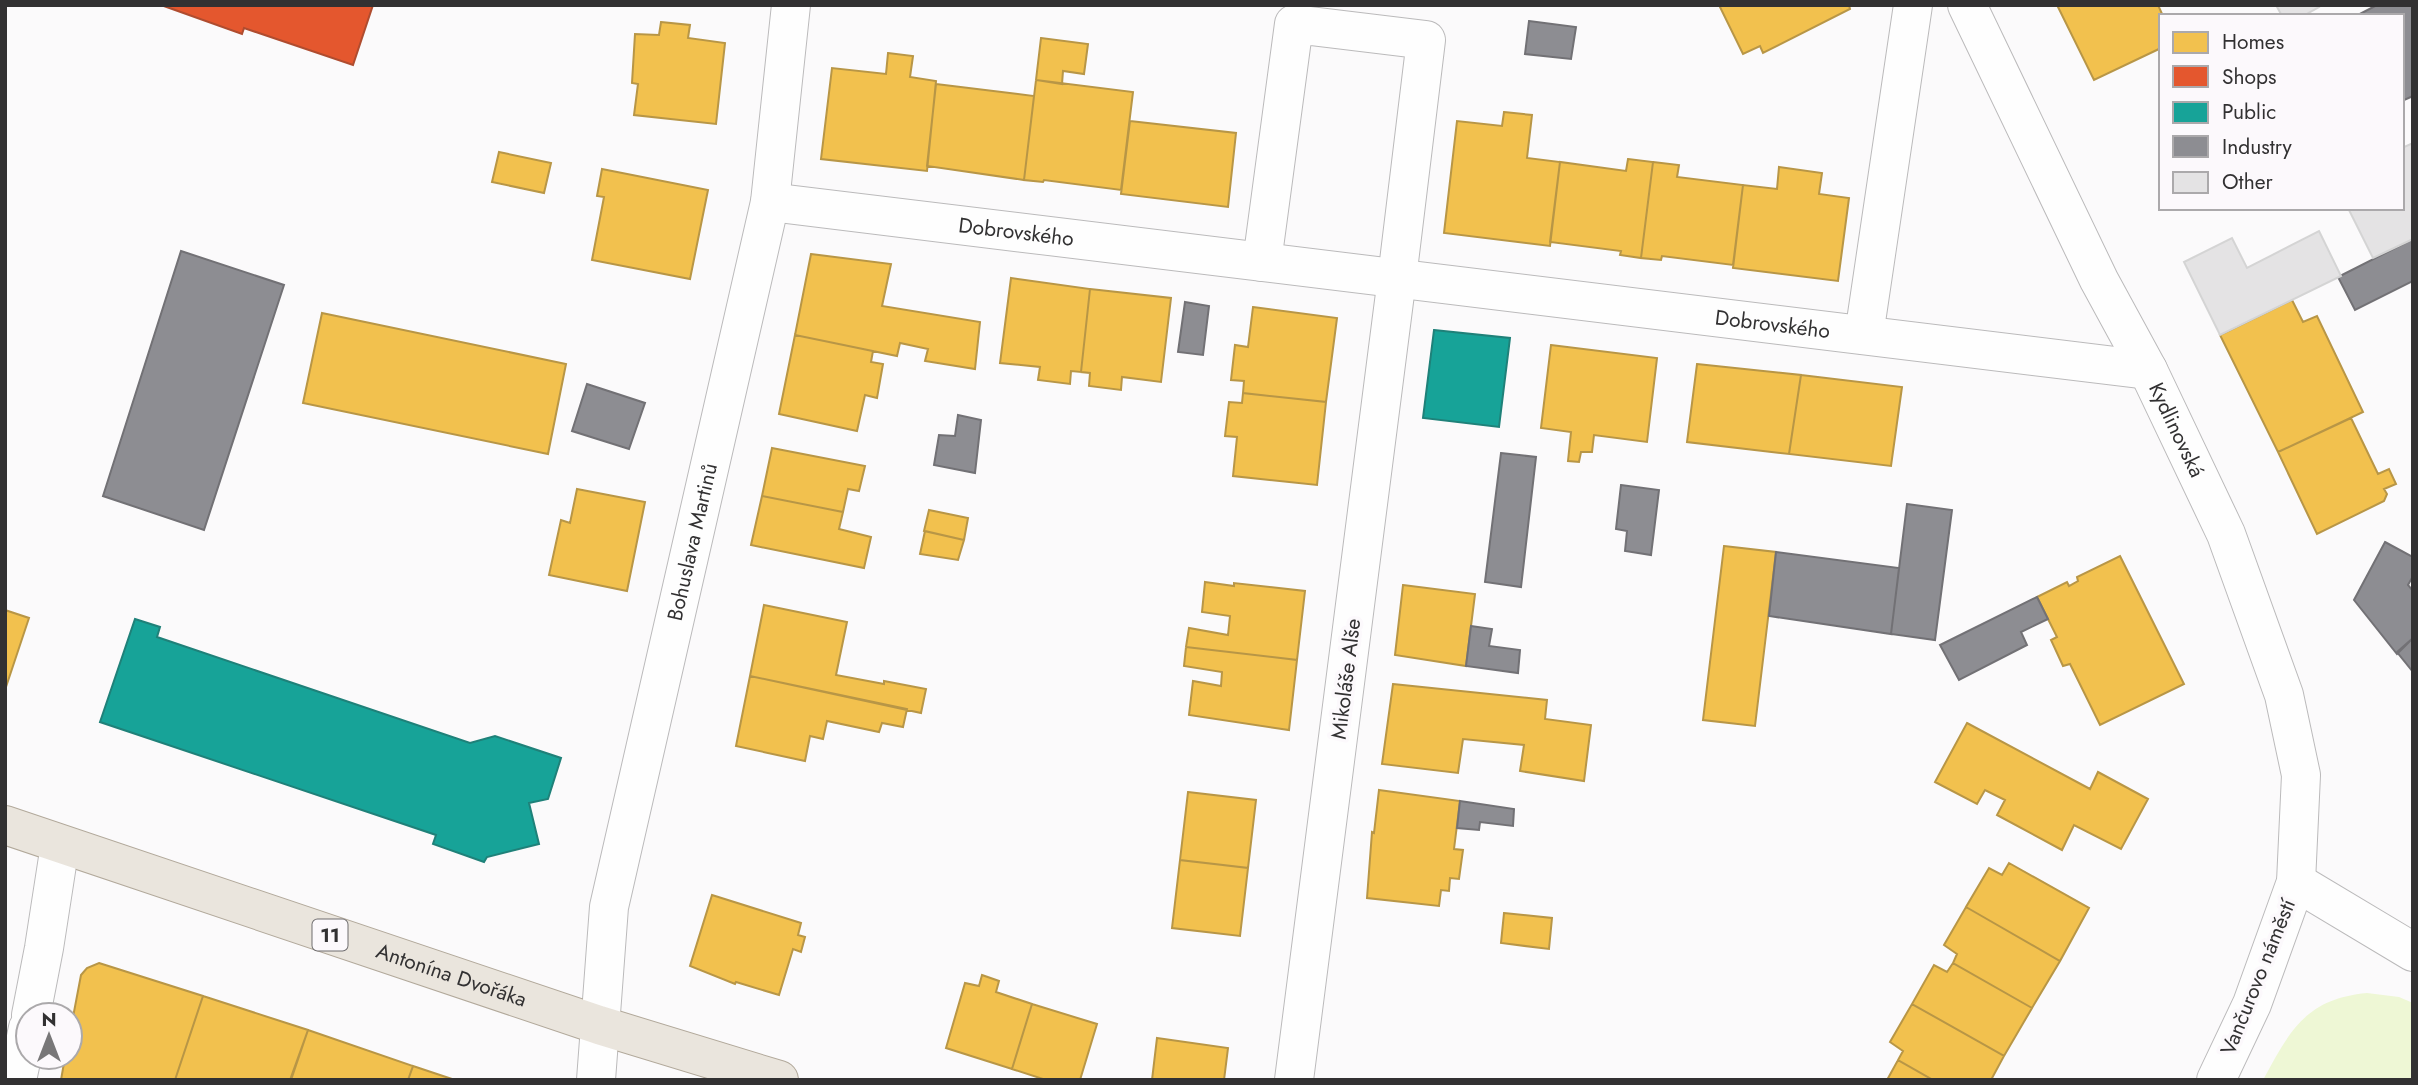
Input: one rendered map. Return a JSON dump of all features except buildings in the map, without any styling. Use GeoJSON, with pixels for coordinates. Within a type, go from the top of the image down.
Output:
{"type":"FeatureCollection","features":[{"type":"Feature","properties":{"kind":"main road","name":"Antonína Dvořáka"},"geometry":{"type":"LineString","coordinates":[[5,825],[599,1025],[779,1080]]}},
{"type":"Feature","properties":{"kind":"street","name":"Bohuslava Martinů"},"geometry":{"type":"LineString","coordinates":[[596,1080],[609,906],[770,202],[791,5]]}},
{"type":"Feature","properties":{"kind":"street"},"geometry":{"type":"LineString","coordinates":[[1864,335],[1913,5]]}},
{"type":"Feature","properties":{"kind":"street","name":"Kydlinovská"},"geometry":{"type":"LineString","coordinates":[[1967,5],[2099,280],[2148,370],[2226,534],[2284,695],[2301,775],[2296,882]]}},
{"type":"Feature","properties":{"kind":"street"},"geometry":{"type":"LineString","coordinates":[[1262,262],[1294,24],[1426,40],[1397,278]]}},
{"type":"Feature","properties":{"kind":"street","name":"Dobrovského"},"geometry":{"type":"LineString","coordinates":[[770,202],[2148,370]]}},
{"type":"Feature","properties":{"kind":"street","name":"Mikoláše Alše"},"geometry":{"type":"LineString","coordinates":[[1294,1080],[1397,278]]}},
{"type":"Feature","properties":{"kind":"street"},"geometry":{"type":"LineString","coordinates":[[34,1001],[60,845]]}},
{"type":"Feature","properties":{"kind":"street","name":"Vančurovo náměstí"},"geometry":{"type":"LineString","coordinates":[[2216,1080],[2252,1003],[2296,882],[2413,952]]}},
{"type":"Feature","properties":{"kind":"green space"},"geometry":{"type":"Polygon","coordinates":[[[2367,993],[2399,997],[2413,1003],[2413,1080],[2263,1080],[2282,1046],[2302,1020],[2329,1002],[2367,993]]]}}]}
